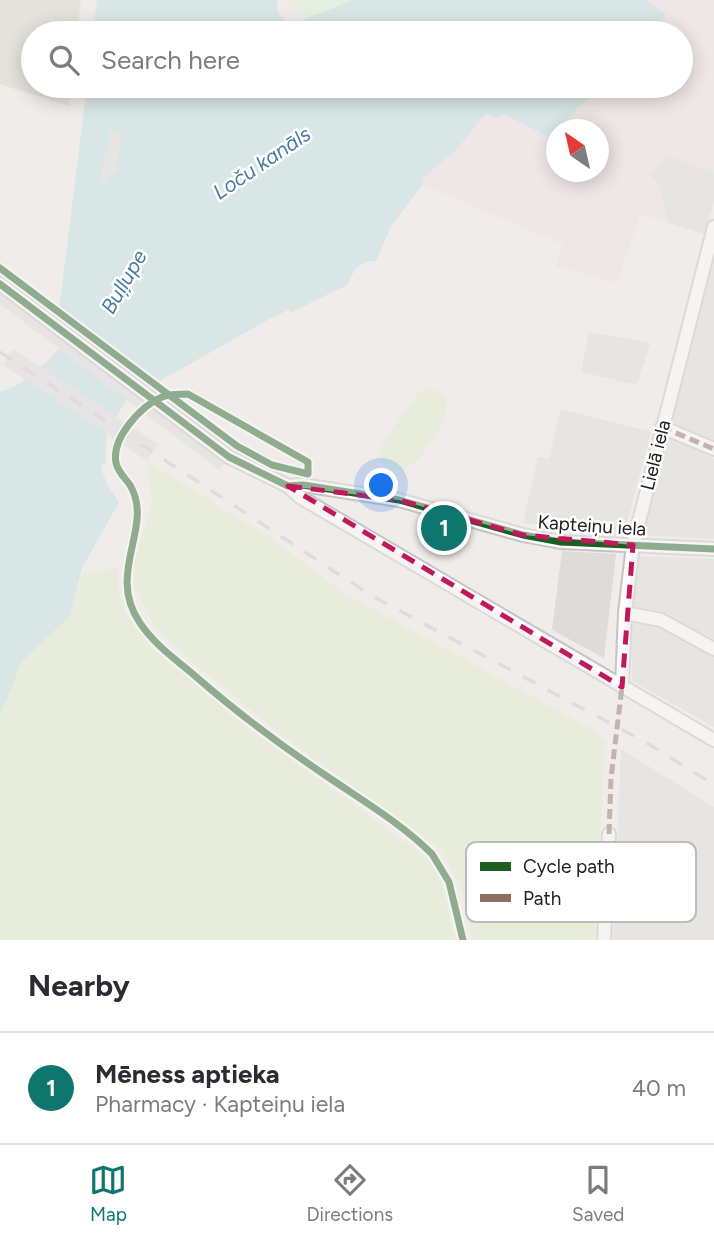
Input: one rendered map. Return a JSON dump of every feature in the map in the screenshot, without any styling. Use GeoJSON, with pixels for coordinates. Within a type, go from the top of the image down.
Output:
{"type":"FeatureCollection","features":[{"type":"Feature","properties":{"kind":"street","name":"Lielā iela"},"geometry":{"type":"LineString","coordinates":[[622,687],[625,613],[633,545],[714,228]]}},
{"type":"Feature","properties":{"kind":"street","name":"Kapteiņu iela"},"geometry":{"type":"LineString","coordinates":[[0,284],[229,457],[288,486],[303,485],[399,500],[523,535],[561,542],[714,549]]}},
{"type":"Feature","properties":{"kind":"street"},"geometry":{"type":"LineString","coordinates":[[662,427],[714,449]]}},
{"type":"Feature","properties":{"kind":"street"},"geometry":{"type":"LineString","coordinates":[[288,486],[300,497],[714,740]]}},
{"type":"Feature","properties":{"kind":"street"},"geometry":{"type":"LineString","coordinates":[[625,613],[661,620],[714,649]]}},
{"type":"Feature","properties":{"kind":"street"},"geometry":{"type":"LineString","coordinates":[[610,834],[610,842]]}},
{"type":"Feature","properties":{"kind":"street"},"geometry":{"type":"LineString","coordinates":[[604,940],[605,922]]}},
{"type":"Feature","properties":{"kind":"highlighted area"},"geometry":{"type":"Polygon","coordinates":[[[288,486],[399,500],[523,535],[633,545],[622,687],[288,486]]]}},
{"type":"Feature","properties":{"kind":"shaded area"},"geometry":{"type":"Polygon","coordinates":[[[0,0],[81,0],[78,21],[21,21],[21,91],[0,84],[0,0]]]}},
{"type":"Feature","properties":{"kind":"shaded area"},"geometry":{"type":"Polygon","coordinates":[[[646,0],[714,0],[714,172],[664,154],[651,176],[658,185],[669,223],[640,215],[617,283],[555,266],[563,244],[422,185],[423,178],[458,148],[486,113],[502,113],[546,136],[546,182],[609,182],[609,119],[569,119],[589,98],[693,98],[693,21],[661,21],[666,15],[646,0]]]}},
{"type":"Feature","properties":{"kind":"shaded area"},"geometry":{"type":"Polygon","coordinates":[[[44,98],[70,98],[69,106],[44,98]]]}},
{"type":"Feature","properties":{"kind":"shaded area"},"geometry":{"type":"Polygon","coordinates":[[[665,153],[714,172],[714,202],[704,234],[669,223],[658,185],[651,176],[665,153]]]}},
{"type":"Feature","properties":{"kind":"shaded area"},"geometry":{"type":"Polygon","coordinates":[[[714,260],[714,442],[671,424],[714,260]]]}},
{"type":"Feature","properties":{"kind":"shaded area"},"geometry":{"type":"Polygon","coordinates":[[[589,332],[650,343],[637,385],[581,372],[589,332]]]}},
{"type":"Feature","properties":{"kind":"shaded area"},"geometry":{"type":"Polygon","coordinates":[[[561,409],[651,432],[623,538],[523,523],[538,457],[549,459],[561,409]]]}},
{"type":"Feature","properties":{"kind":"shaded area"},"geometry":{"type":"Polygon","coordinates":[[[668,433],[714,459],[714,539],[641,535],[668,433]]]}},
{"type":"Feature","properties":{"kind":"shaded area"},"geometry":{"type":"Polygon","coordinates":[[[562,551],[616,554],[604,658],[552,630],[562,551]]]}},
{"type":"Feature","properties":{"kind":"shaded area"},"geometry":{"type":"Polygon","coordinates":[[[638,556],[714,559],[714,727],[632,681],[632,626],[638,556]]]}},
{"type":"Feature","properties":{"kind":"shaded area"},"geometry":{"type":"Polygon","coordinates":[[[621,749],[714,807],[714,940],[613,940],[614,922],[696,922],[696,842],[617,842],[621,749]]]}},
{"type":"Feature","properties":{"kind":"green space"},"geometry":{"type":"Polygon","coordinates":[[[286,0],[372,0],[327,21],[313,21],[286,0]]]}},
{"type":"Feature","properties":{"kind":"green space"},"geometry":{"type":"Polygon","coordinates":[[[425,389],[440,392],[446,401],[440,428],[431,443],[410,466],[399,470],[386,466],[378,459],[381,446],[417,394],[425,389]]]}},
{"type":"Feature","properties":{"kind":"green space"},"geometry":{"type":"Polygon","coordinates":[[[147,461],[272,539],[344,593],[593,730],[605,741],[600,842],[466,842],[466,910],[460,885],[441,849],[286,738],[185,656],[155,626],[134,587],[134,564],[152,504],[147,461]]]}},
{"type":"Feature","properties":{"kind":"green space"},"geometry":{"type":"Polygon","coordinates":[[[119,567],[119,594],[125,613],[150,646],[245,726],[426,857],[442,883],[455,940],[0,940],[0,716],[22,661],[70,616],[82,575],[119,567]]]}},
{"type":"Feature","properties":{"kind":"green space"},"geometry":{"type":"Polygon","coordinates":[[[469,922],[596,922],[595,940],[473,940],[469,922]]]}},
{"type":"Feature","properties":{"kind":"water"},"geometry":{"type":"Polygon","coordinates":[[[97,0],[277,0],[280,15],[287,21],[94,21],[97,0]]]}},
{"type":"Feature","properties":{"kind":"water"},"geometry":{"type":"Polygon","coordinates":[[[353,0],[646,0],[666,15],[661,21],[300,21],[353,0]]]}},
{"type":"Feature","properties":{"kind":"water"},"geometry":{"type":"Polygon","coordinates":[[[86,98],[588,98],[568,119],[546,119],[546,136],[502,113],[498,118],[486,113],[458,148],[423,178],[422,185],[391,226],[376,261],[367,261],[355,269],[347,285],[290,313],[288,310],[273,317],[126,400],[107,434],[105,464],[100,465],[107,484],[119,502],[82,568],[70,616],[22,661],[0,716],[0,392],[17,385],[35,372],[62,344],[56,335],[86,98]]]}},
{"type":"Feature","properties":{"kind":"pier"},"geometry":{"type":"Polygon","coordinates":[[[110,131],[122,132],[116,173],[111,172],[108,184],[100,182],[110,131]]]}},
{"type":"Feature","properties":{"kind":"pier"},"geometry":{"type":"Polygon","coordinates":[[[0,263],[239,444],[219,470],[0,304],[0,263]]]}},
{"type":"Feature","properties":{"kind":"pier"},"geometry":{"type":"Polygon","coordinates":[[[13,349],[158,444],[147,461],[3,365],[13,349]]]}},
{"type":"Feature","properties":{"kind":"railway"},"geometry":{"type":"LineString","coordinates":[[0,352],[372,596],[649,744],[714,785]]}},
{"type":"Feature","properties":{"kind":"marked path"},"geometry":{"type":"LineString","coordinates":[[662,427],[714,449]]}},
{"type":"Feature","properties":{"kind":"marked path"},"geometry":{"type":"LineString","coordinates":[[609,834],[611,778],[622,687]]}},
{"type":"Feature","properties":{"kind":"cycle path"},"geometry":{"type":"LineString","coordinates":[[0,268],[237,446],[272,465],[308,474],[308,462],[188,394],[175,394],[172,395],[168,395],[145,408],[129,424],[118,443],[116,453],[117,466],[130,485],[136,501],[137,517],[127,586],[131,604],[140,623],[172,657],[258,727],[394,822],[432,854],[449,882],[463,940]]}},
{"type":"Feature","properties":{"kind":"cycle path"},"geometry":{"type":"LineString","coordinates":[[0,284],[229,457],[288,486],[303,485],[399,500],[523,535],[561,542],[714,549]]}},
{"type":"Feature","properties":{"kind":"place","name":"Mēness aptieka"},"geometry":{"type":"Point","coordinates":[444,528]}},
{"type":"Feature","properties":{"kind":"water label","name":"Loču kanāls"},"geometry":{"type":"Point","coordinates":[262,163]}},
{"type":"Feature","properties":{"kind":"water label","name":"Buļļupe"},"geometry":{"type":"Point","coordinates":[124,282]}}]}
